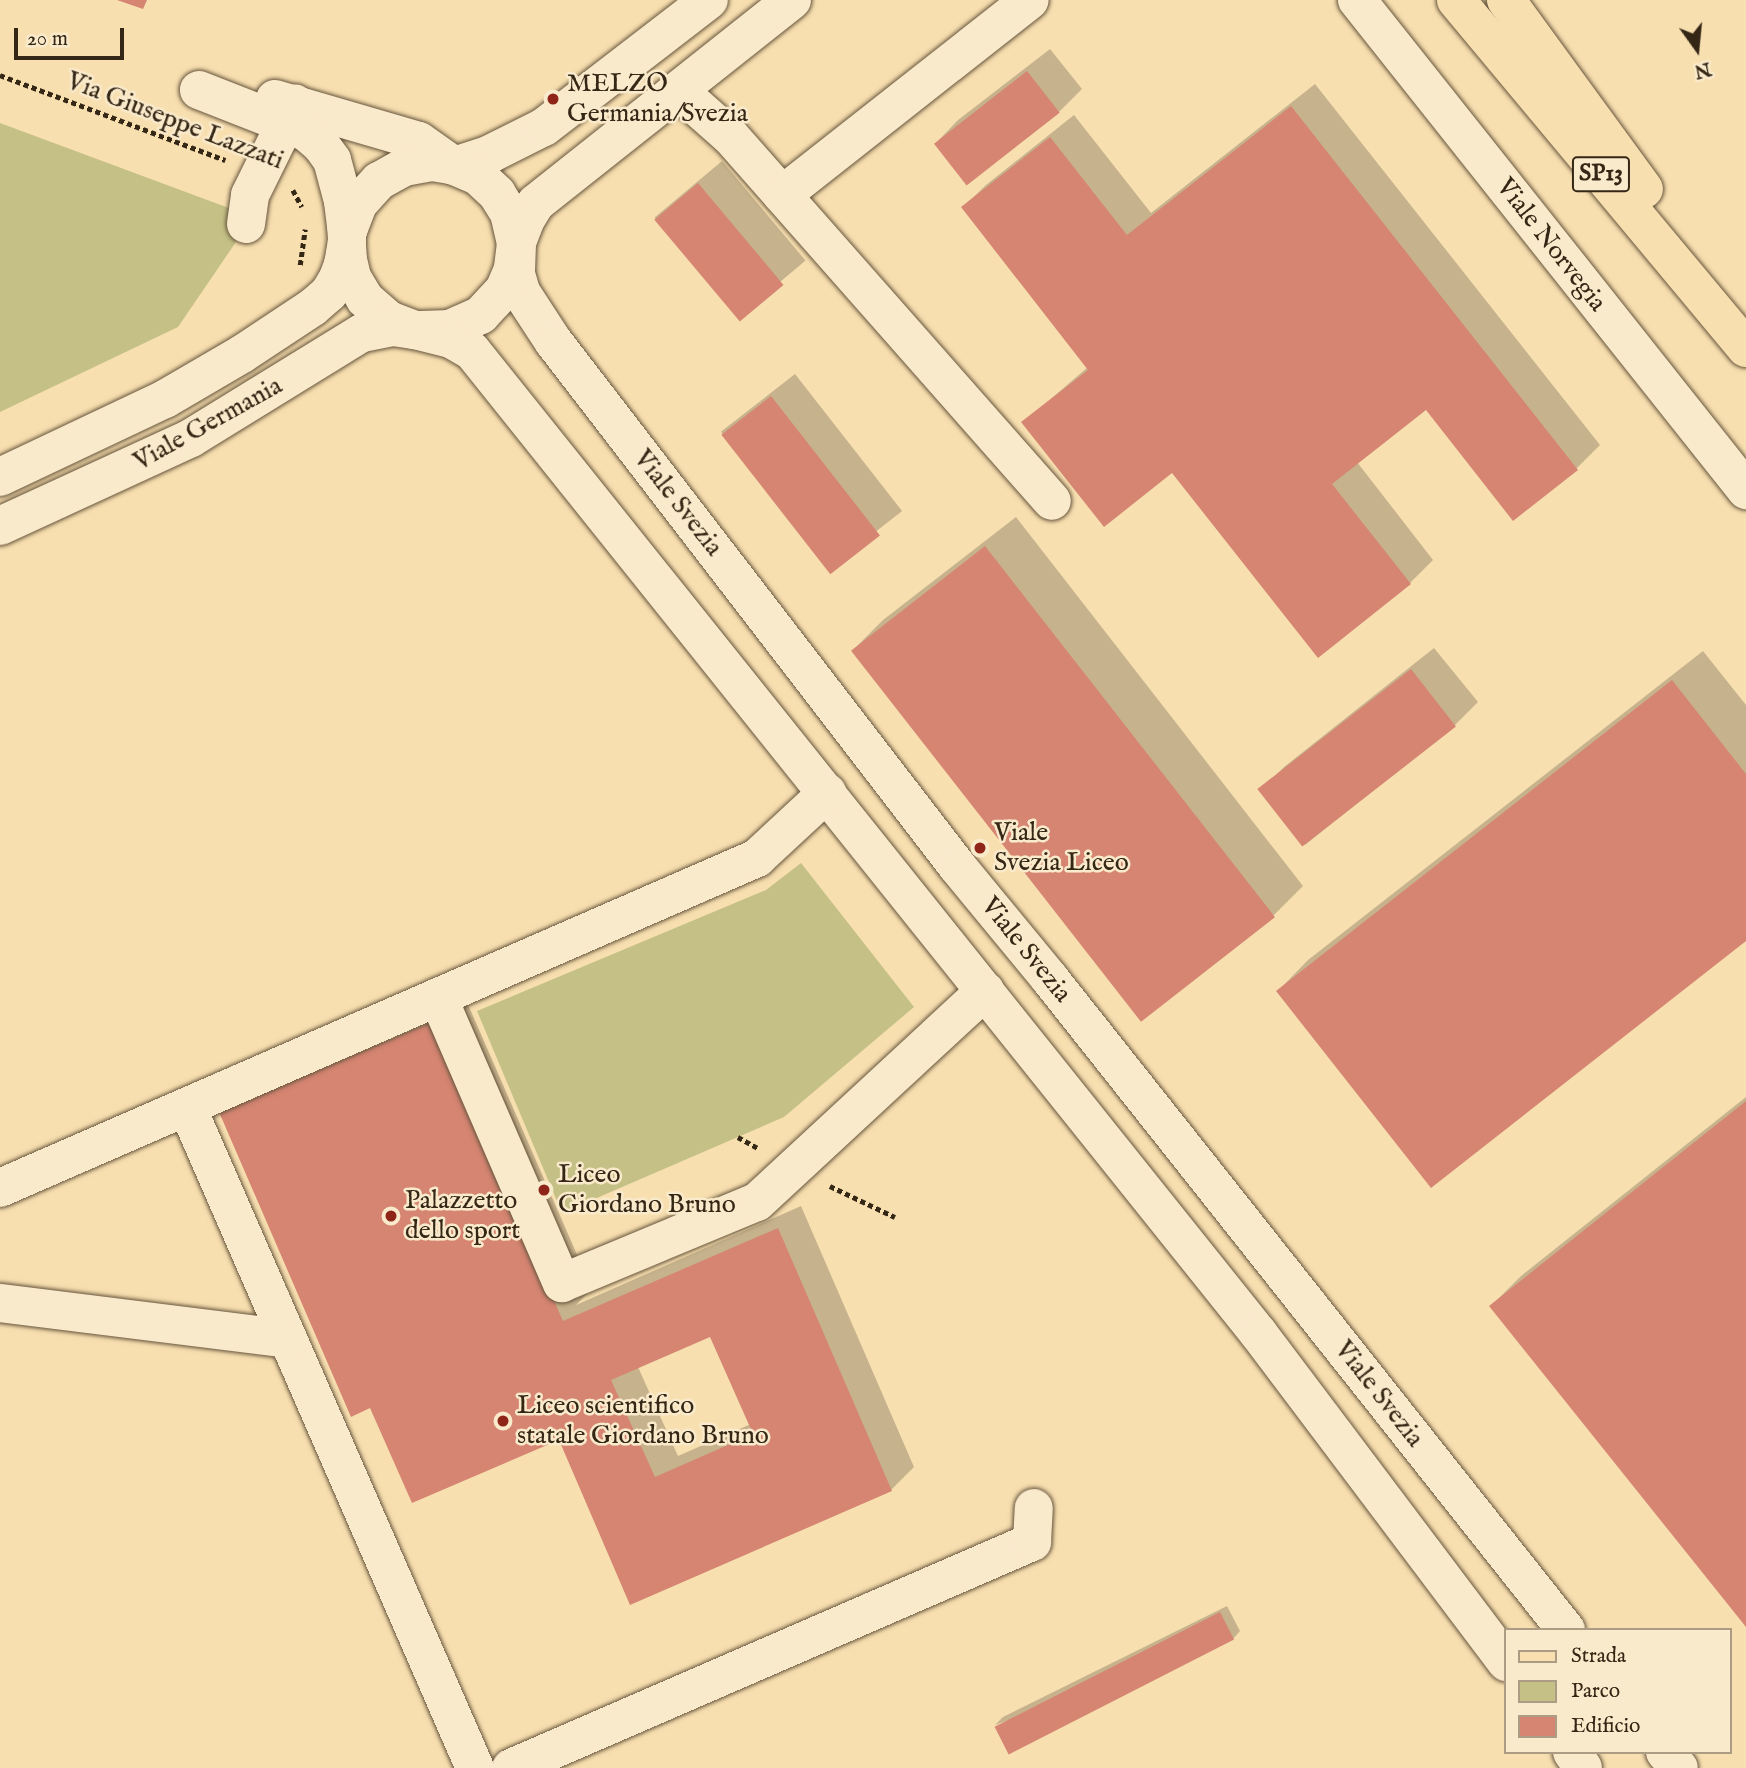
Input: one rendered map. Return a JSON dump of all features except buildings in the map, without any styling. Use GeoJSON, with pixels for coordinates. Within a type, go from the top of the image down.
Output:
{"type":"FeatureCollection","features":[{"type":"Feature","properties":{"kind":"main road","name":"SP13"},"geometry":{"type":"LineString","coordinates":[[1456,0],[1746,348]]}},
{"type":"Feature","properties":{"kind":"main road","name":"SP13"},"geometry":{"type":"LineString","coordinates":[[1506,0],[1746,329]]}},
{"type":"Feature","properties":{"kind":"street"},"geometry":{"type":"LineString","coordinates":[[347,239],[358,204],[383,178],[421,163],[454,166],[490,154],[544,127],[709,0]]}},
{"type":"Feature","properties":{"kind":"street"},"geometry":{"type":"LineString","coordinates":[[415,330],[450,329],[481,315],[504,290],[526,219],[536,203],[621,132],[679,91],[792,0]]}},
{"type":"Feature","properties":{"kind":"street"},"geometry":{"type":"LineString","coordinates":[[782,195],[1030,0]]}},
{"type":"Feature","properties":{"kind":"street","name":"Viale Norvegia"},"geometry":{"type":"LineString","coordinates":[[1357,0],[1746,490]]}},
{"type":"Feature","properties":{"kind":"street"},"geometry":{"type":"LineString","coordinates":[[679,91],[731,137],[1052,501]]}},
{"type":"Feature","properties":{"kind":"street"},"geometry":{"type":"LineString","coordinates":[[290,114],[419,141],[454,166],[480,178],[500,198],[513,227],[515,255]]}},
{"type":"Feature","properties":{"kind":"street"},"geometry":{"type":"LineString","coordinates":[[246,224],[250,195],[290,114]]}},
{"type":"Feature","properties":{"kind":"street"},"geometry":{"type":"LineString","coordinates":[[290,114],[332,160],[343,201],[349,269],[362,296],[389,320],[461,344],[482,361],[1259,1334],[1504,1659]]}},
{"type":"Feature","properties":{"kind":"street","name":"Viale Germania"},"geometry":{"type":"LineString","coordinates":[[0,477],[164,399],[242,354],[313,307],[334,285],[343,264],[347,239]]}},
{"type":"Feature","properties":{"kind":"street","name":"Viale Svezia"},"geometry":{"type":"LineString","coordinates":[[515,255],[521,292],[561,352],[957,866],[1051,979],[1564,1628]]}},
{"type":"Feature","properties":{"kind":"street","name":"Viale Germania"},"geometry":{"type":"LineString","coordinates":[[0,526],[191,438],[362,333],[393,327],[415,330]]}},
{"type":"Feature","properties":{"kind":"street"},"geometry":{"type":"LineString","coordinates":[[0,1188],[757,858],[827,793]]}},
{"type":"Feature","properties":{"kind":"street"},"geometry":{"type":"LineString","coordinates":[[438,997],[562,1283],[757,1202],[985,991]]}},
{"type":"Feature","properties":{"kind":"street"},"geometry":{"type":"LineString","coordinates":[[187,1107],[475,1768]]}},
{"type":"Feature","properties":{"kind":"street"},"geometry":{"type":"LineString","coordinates":[[0,1303],[288,1339]]}},
{"type":"Feature","properties":{"kind":"street"},"geometry":{"type":"LineString","coordinates":[[511,1768],[1032,1542],[1034,1508]]}},
{"type":"Feature","properties":{"kind":"street"},"geometry":{"type":"LineString","coordinates":[[1667,1754],[1679,1768]]}},
{"type":"Feature","properties":{"kind":"path","name":"Via Giuseppe Lazzati"},"geometry":{"type":"LineString","coordinates":[[0,75],[260,173],[292,188],[304,211]]}},
{"type":"Feature","properties":{"kind":"path"},"geometry":{"type":"LineString","coordinates":[[300,269],[305,219]]}},
{"type":"Feature","properties":{"kind":"green space"},"geometry":{"type":"Polygon","coordinates":[[[0,123],[253,217],[178,327],[0,412],[0,123]]]}},
{"type":"Feature","properties":{"kind":"green space"},"geometry":{"type":"Polygon","coordinates":[[[801,863],[914,1007],[784,1117],[562,1213],[477,1011],[766,890],[801,863]]]}},
{"type":"Feature","properties":{"kind":"place","name":"MELZO Germania/Svezia"},"geometry":{"type":"Point","coordinates":[553,99]}},
{"type":"Feature","properties":{"kind":"place","name":"Viale Svezia Liceo"},"geometry":{"type":"Point","coordinates":[980,848]}},
{"type":"Feature","properties":{"kind":"place","name":"Liceo Giordano Bruno"},"geometry":{"type":"Point","coordinates":[544,1190]}},
{"type":"Feature","properties":{"kind":"place","name":"Palazzetto dello sport"},"geometry":{"type":"Point","coordinates":[391,1216]}},
{"type":"Feature","properties":{"kind":"place","name":"Liceo scientifico statale Giordano Bruno"},"geometry":{"type":"Point","coordinates":[503,1421]}}]}
